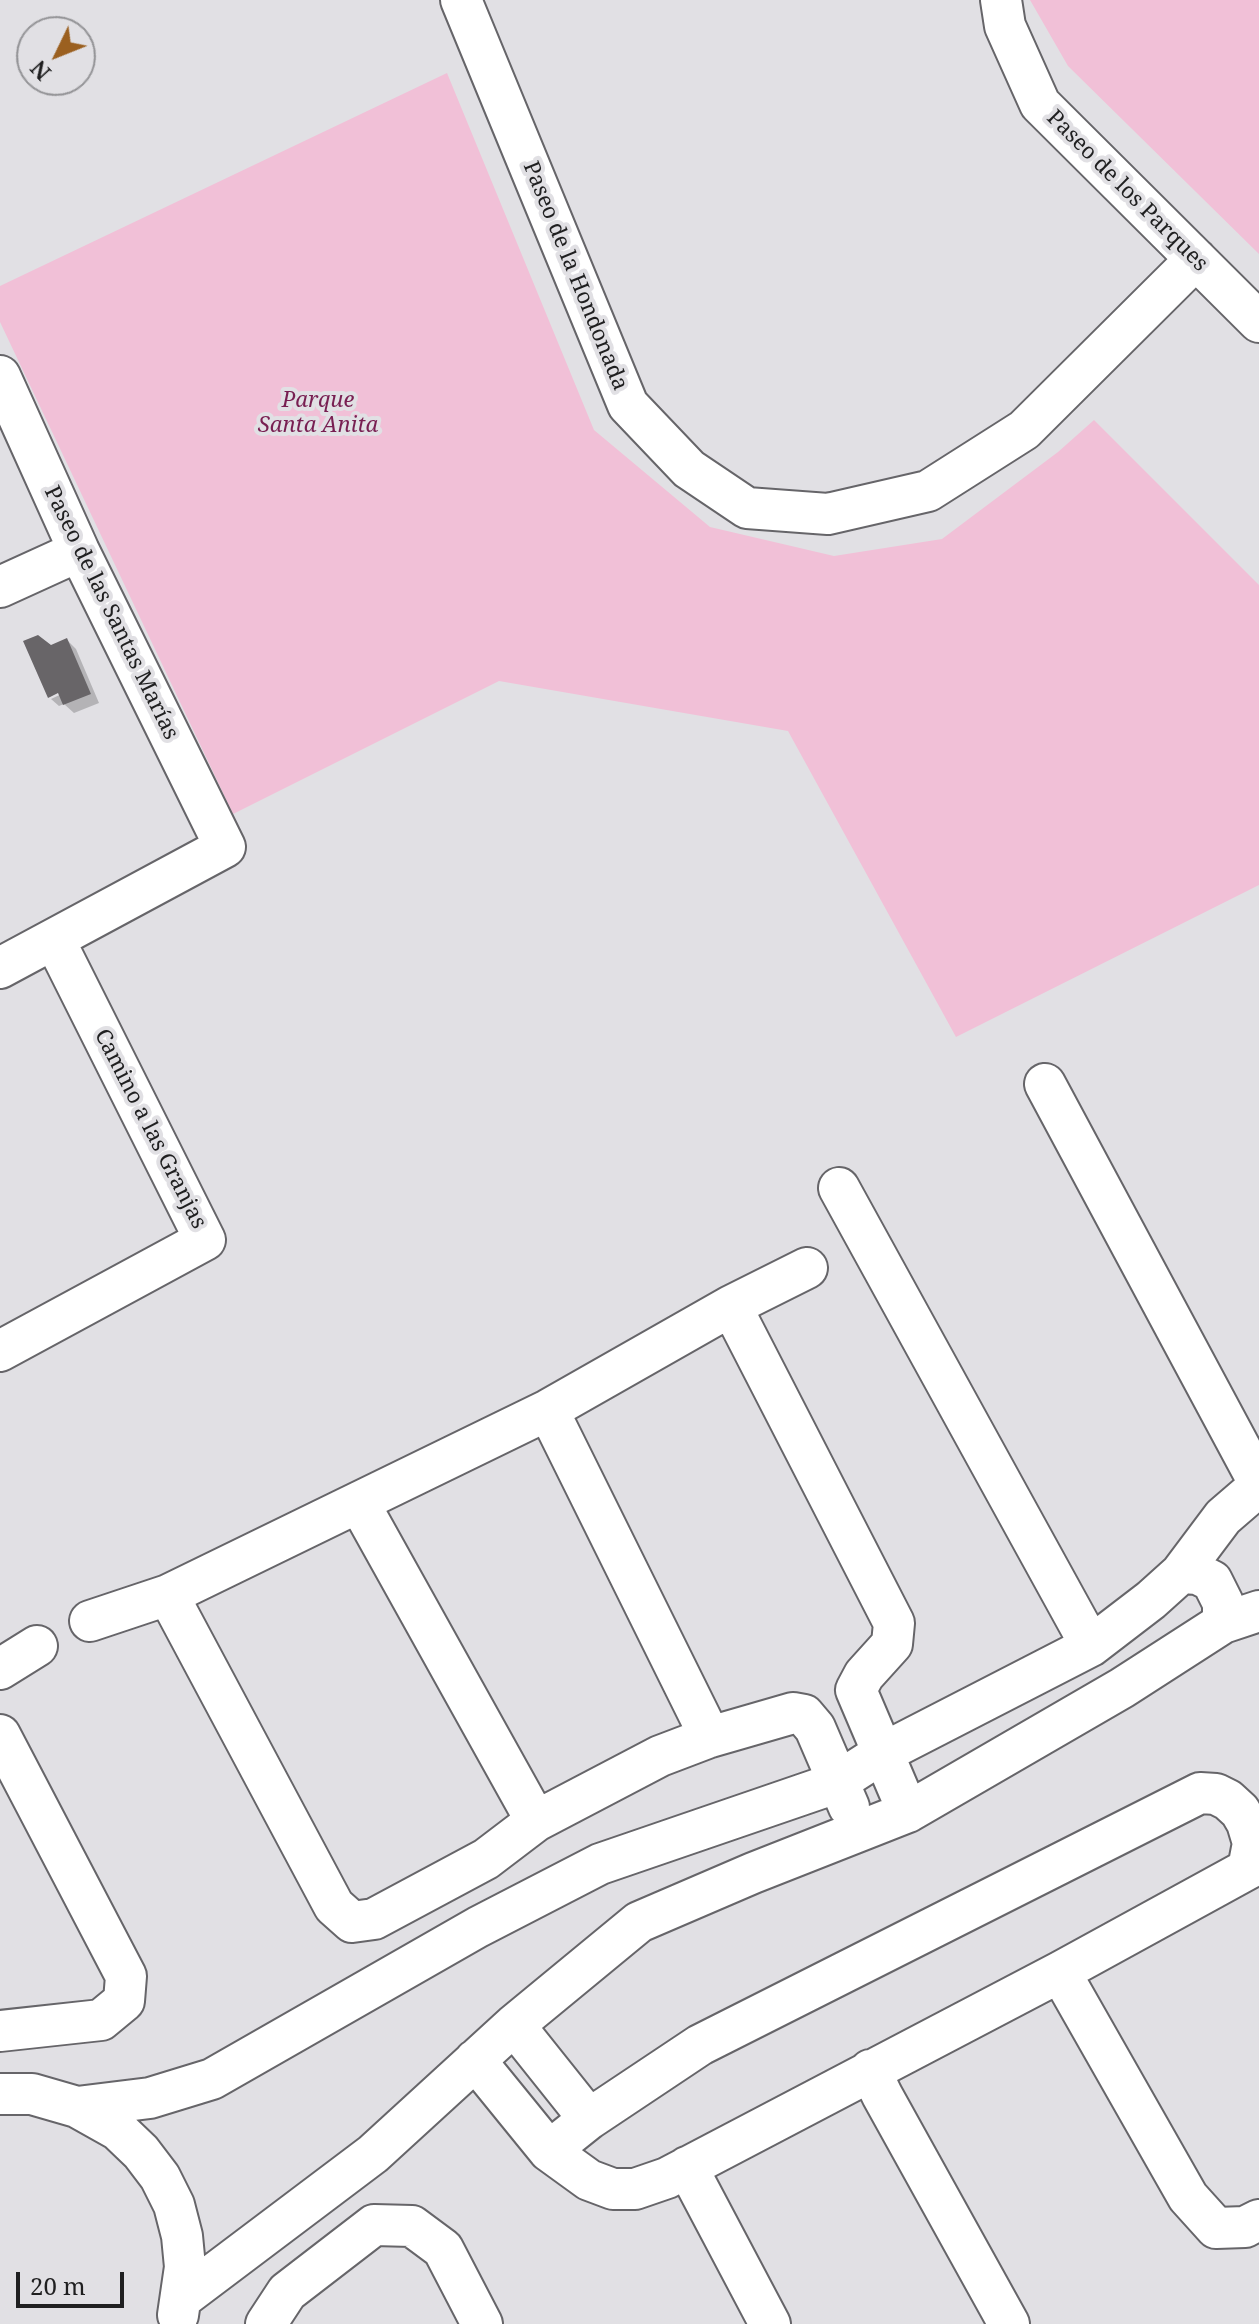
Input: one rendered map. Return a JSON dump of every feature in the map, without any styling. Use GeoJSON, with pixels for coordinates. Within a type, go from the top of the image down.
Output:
{"type":"FeatureCollection","features":[{"type":"Feature","properties":{"kind":"street","name":"Paseo de la Hondonada"},"geometry":{"type":"LineString","coordinates":[[461,0],[628,405],[689,469],[747,508],[828,514],[928,491],[1024,430],[1196,259]]}},
{"type":"Feature","properties":{"kind":"street","name":"Paseo de los Parques"},"geometry":{"type":"LineString","coordinates":[[1001,0],[1005,26],[1040,104],[1259,322]]}},
{"type":"Feature","properties":{"kind":"street","name":"Paseo de las Santas Marías"},"geometry":{"type":"LineString","coordinates":[[0,376],[79,551],[225,847],[54,939]]}},
{"type":"Feature","properties":{"kind":"street"},"geometry":{"type":"LineString","coordinates":[[0,587],[79,551]]}},
{"type":"Feature","properties":{"kind":"street"},"geometry":{"type":"LineString","coordinates":[[0,968],[54,939]]}},
{"type":"Feature","properties":{"kind":"street","name":"Camino a las Granjas"},"geometry":{"type":"LineString","coordinates":[[0,1351],[205,1240],[54,939]]}},
{"type":"Feature","properties":{"kind":"street"},"geometry":{"type":"LineString","coordinates":[[77,2107],[150,2098],[212,2079],[478,1927],[600,1864],[836,1783],[881,1754],[1091,1646],[1181,1573],[1223,1517],[1259,1484],[1045,1084]]}},
{"type":"Feature","properties":{"kind":"street"},"geometry":{"type":"LineString","coordinates":[[839,1188],[1091,1646]]}},
{"type":"Feature","properties":{"kind":"street"},"geometry":{"type":"LineString","coordinates":[[90,1621],[168,1595],[548,1410],[731,1306],[807,1268]]}},
{"type":"Feature","properties":{"kind":"street"},"geometry":{"type":"LineString","coordinates":[[731,1306],[894,1623],[892,1644],[864,1675],[856,1690],[908,1812]]}},
{"type":"Feature","properties":{"kind":"street"},"geometry":{"type":"LineString","coordinates":[[548,1410],[710,1737]]}},
{"type":"Feature","properties":{"kind":"street"},"geometry":{"type":"LineString","coordinates":[[359,1503],[536,1821]]}},
{"type":"Feature","properties":{"kind":"street"},"geometry":{"type":"LineString","coordinates":[[179,2311],[373,2154],[514,2025],[639,1922],[908,1812],[1241,1617],[1223,1603],[1212,1581],[1198,1574],[1181,1573]]}},
{"type":"Feature","properties":{"kind":"street"},"geometry":{"type":"LineString","coordinates":[[168,1595],[334,1906],[352,1922],[374,1919],[486,1859],[536,1821],[660,1756],[710,1737],[793,1713],[804,1715],[815,1728],[836,1783],[862,1832]]}},
{"type":"Feature","properties":{"kind":"street"},"geometry":{"type":"LineString","coordinates":[[0,1669],[37,1646]]}},
{"type":"Feature","properties":{"kind":"street"},"geometry":{"type":"LineString","coordinates":[[0,1735],[126,1976],[124,2001],[101,2020],[0,2031]]}},
{"type":"Feature","properties":{"kind":"street"},"geometry":{"type":"LineString","coordinates":[[475,2060],[549,2151],[589,2180],[613,2189],[635,2189],[687,2167],[1060,1972],[1253,1880],[1253,1843],[1240,1811],[1216,1794],[1200,1793],[700,2045],[589,2119],[549,2151]]}},
{"type":"Feature","properties":{"kind":"street"},"geometry":{"type":"LineString","coordinates":[[1060,1972],[1188,2197],[1216,2228],[1245,2227],[1259,2220]]}},
{"type":"Feature","properties":{"kind":"street"},"geometry":{"type":"LineString","coordinates":[[514,2025],[589,2119]]}},
{"type":"Feature","properties":{"kind":"street"},"geometry":{"type":"LineString","coordinates":[[870,2070],[1009,2324]]}},
{"type":"Feature","properties":{"kind":"street"},"geometry":{"type":"LineString","coordinates":[[0,2094],[32,2094],[77,2107],[118,2130],[141,2152],[160,2177],[174,2205],[182,2236],[185,2267],[179,2311]]}},
{"type":"Feature","properties":{"kind":"street"},"geometry":{"type":"LineString","coordinates":[[687,2167],[770,2324]]}},
{"type":"Feature","properties":{"kind":"street"},"geometry":{"type":"LineString","coordinates":[[266,2324],[287,2292],[374,2225],[412,2226],[443,2249],[482,2324]]}},
{"type":"Feature","properties":{"kind":"green space"},"geometry":{"type":"Polygon","coordinates":[[[1030,0],[1259,0],[1259,254],[1068,66],[1030,0]]]}},
{"type":"Feature","properties":{"kind":"green space","name":"Parque Santa Anita"},"geometry":{"type":"Polygon","coordinates":[[[447,73],[594,430],[710,527],[834,556],[942,539],[1058,452],[1094,420],[1259,585],[1259,885],[956,1037],[788,731],[499,681],[233,814],[0,322],[0,286],[447,73]]]}},
{"type":"Feature","properties":{"kind":"building"},"geometry":{"type":"Polygon","coordinates":[[[38,635],[51,645],[67,638],[91,694],[63,705],[58,693],[48,698],[23,641],[38,635]]]}}]}
